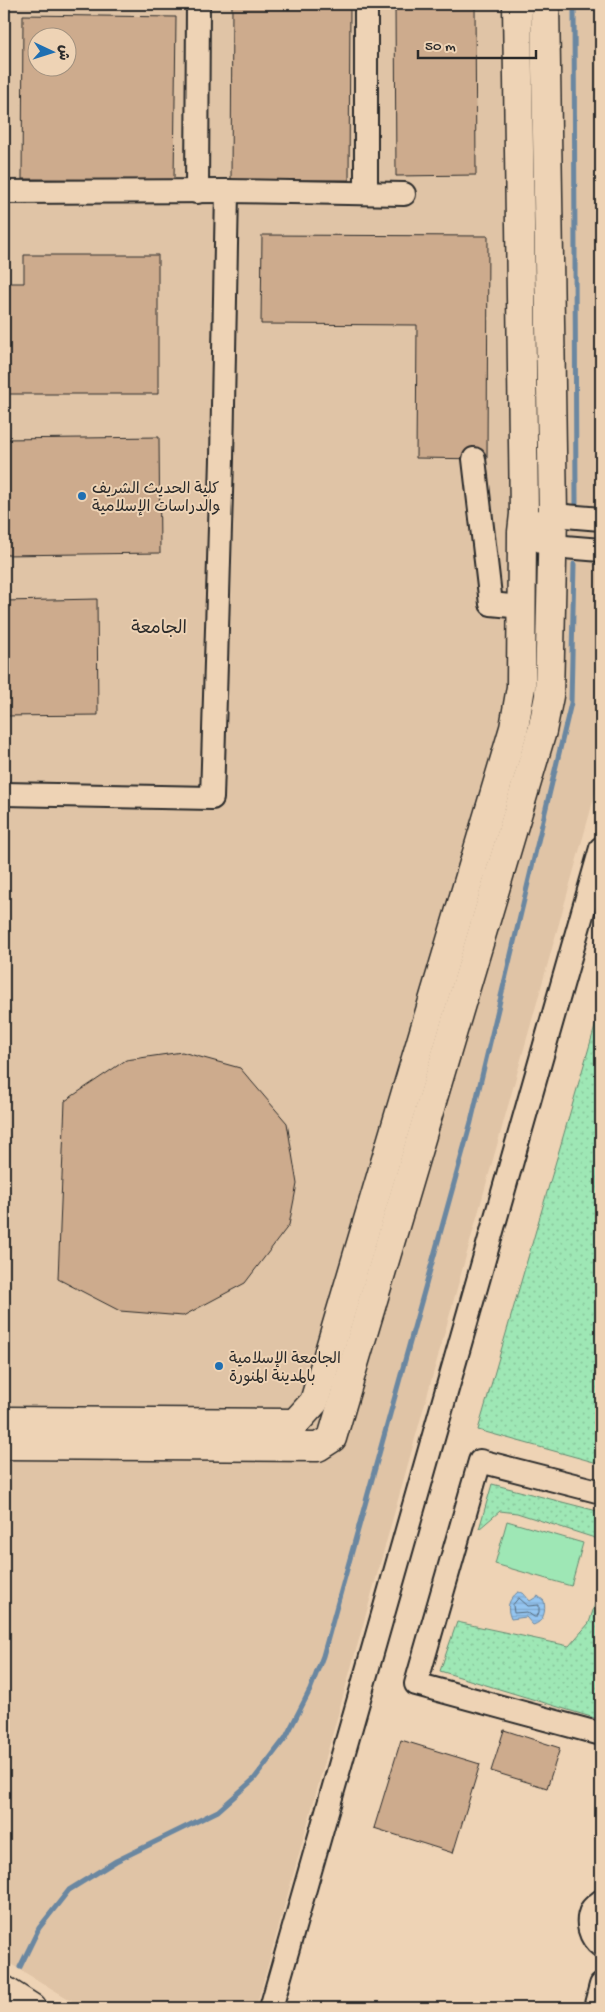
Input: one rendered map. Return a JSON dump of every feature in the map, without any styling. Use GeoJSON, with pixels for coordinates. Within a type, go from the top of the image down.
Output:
{"type":"FeatureCollection","features":[{"type":"Feature","properties":{"kind":"main road"},"geometry":{"type":"LineString","coordinates":[[4,1421],[295,1423],[314,1402],[514,728],[521,688],[522,532],[524,514],[517,4]]}},
{"type":"Feature","properties":{"kind":"main road"},"geometry":{"type":"LineString","coordinates":[[4,1445],[318,1447],[332,1438],[542,731],[549,696],[553,515],[545,4]]}},
{"type":"Feature","properties":{"kind":"main road"},"geometry":{"type":"LineString","coordinates":[[4,1990],[32,2008]]}},
{"type":"Feature","properties":{"kind":"street"},"geometry":{"type":"LineString","coordinates":[[197,192],[198,4]]}},
{"type":"Feature","properties":{"kind":"street"},"geometry":{"type":"LineString","coordinates":[[366,4],[366,193]]}},
{"type":"Feature","properties":{"kind":"street"},"geometry":{"type":"LineString","coordinates":[[4,794],[212,798],[222,459],[227,191]]}},
{"type":"Feature","properties":{"kind":"street"},"geometry":{"type":"LineString","coordinates":[[4,192],[227,191],[404,194]]}},
{"type":"Feature","properties":{"kind":"street"},"geometry":{"type":"LineString","coordinates":[[474,459],[491,604],[522,607]]}},
{"type":"Feature","properties":{"kind":"street"},"geometry":{"type":"LineString","coordinates":[[522,532],[553,515],[601,520]]}},
{"type":"Feature","properties":{"kind":"street"},"geometry":{"type":"LineString","coordinates":[[522,532],[552,546],[601,550]]}},
{"type":"Feature","properties":{"kind":"street"},"geometry":{"type":"LineString","coordinates":[[271,2008],[601,848]]}},
{"type":"Feature","properties":{"kind":"street"},"geometry":{"type":"LineString","coordinates":[[601,1492],[480,1461],[416,1684],[601,1734]]}},
{"type":"Feature","properties":{"kind":"street"},"geometry":{"type":"LineString","coordinates":[[601,1901],[592,1909],[589,1922],[590,1933],[601,1946]]}},
{"type":"Feature","properties":{"kind":"street"},"geometry":{"type":"LineString","coordinates":[[595,2008],[601,1985]]}},
{"type":"Feature","properties":{"kind":"shaded area","name":"الجامعة الإسلامية بالمدينة المنورة"},"geometry":{"type":"Polygon","coordinates":[[[4,4],[601,4],[601,773],[256,2008],[84,2008],[4,1960],[4,4]]]}},
{"type":"Feature","properties":{"kind":"green space"},"geometry":{"type":"Polygon","coordinates":[[[601,1006],[601,1286],[599,1292],[601,1293],[601,1464],[478,1430],[601,1006]]]}},
{"type":"Feature","properties":{"kind":"green space"},"geometry":{"type":"Polygon","coordinates":[[[492,1484],[601,1512],[601,1540],[517,1513],[500,1511],[479,1529],[492,1484]]]}},
{"type":"Feature","properties":{"kind":"green space"},"geometry":{"type":"Polygon","coordinates":[[[507,1521],[583,1543],[571,1586],[495,1564],[507,1521]]]}},
{"type":"Feature","properties":{"kind":"green space"},"geometry":{"type":"Polygon","coordinates":[[[601,1585],[601,1720],[440,1671],[457,1622],[569,1646],[589,1623],[601,1585]]]}},
{"type":"Feature","properties":{"kind":"water"},"geometry":{"type":"Polygon","coordinates":[[[518,1592],[523,1593],[530,1601],[538,1596],[544,1601],[545,1609],[543,1616],[537,1624],[533,1625],[526,1617],[511,1619],[509,1604],[518,1592]]]}},
{"type":"Feature","properties":{"kind":"building"},"geometry":{"type":"Polygon","coordinates":[[[232,4],[350,4],[349,180],[231,180],[232,4]]]}},
{"type":"Feature","properties":{"kind":"building"},"geometry":{"type":"Polygon","coordinates":[[[395,4],[475,4],[476,175],[396,176],[395,4]]]}},
{"type":"Feature","properties":{"kind":"building"},"geometry":{"type":"Polygon","coordinates":[[[23,15],[176,17],[174,180],[22,179],[23,15]]]}},
{"type":"Feature","properties":{"kind":"building"},"geometry":{"type":"Polygon","coordinates":[[[262,235],[488,236],[487,459],[416,458],[417,325],[261,324],[262,235]]]}},
{"type":"Feature","properties":{"kind":"building"},"geometry":{"type":"Polygon","coordinates":[[[24,255],[158,255],[158,394],[4,394],[4,283],[24,283],[24,255]]]}},
{"type":"Feature","properties":{"kind":"building","name":"كلية الحديث الشريف والدراسات الإسلامية"},"geometry":{"type":"Polygon","coordinates":[[[159,437],[160,553],[4,555],[4,439],[159,437]]]}},
{"type":"Feature","properties":{"kind":"building"},"geometry":{"type":"Polygon","coordinates":[[[97,599],[98,715],[4,716],[4,601],[97,599]]]}},
{"type":"Feature","properties":{"kind":"building"},"geometry":{"type":"Polygon","coordinates":[[[182,1052],[240,1068],[287,1123],[297,1184],[289,1225],[245,1283],[183,1316],[120,1311],[58,1279],[65,1101],[126,1060],[182,1052]]]}},
{"type":"Feature","properties":{"kind":"building"},"geometry":{"type":"Polygon","coordinates":[[[504,1730],[560,1748],[547,1788],[491,1771],[504,1730]]]}},
{"type":"Feature","properties":{"kind":"building"},"geometry":{"type":"Polygon","coordinates":[[[401,1740],[480,1764],[453,1853],[374,1828],[401,1740]]]}},
{"type":"Feature","properties":{"kind":"waterway"},"geometry":{"type":"LineString","coordinates":[[574,4],[576,506]]}},
{"type":"Feature","properties":{"kind":"waterway"},"geometry":{"type":"LineString","coordinates":[[20,1967],[39,1928],[69,1890],[116,1861],[218,1811],[254,1779],[286,1737],[310,1690],[323,1656],[471,1122],[571,703],[574,564]]}},
{"type":"Feature","properties":{"kind":"place","name":"كلية الحديث الشريف والدراسات الإسلامية"},"geometry":{"type":"Point","coordinates":[82,496]}},
{"type":"Feature","properties":{"kind":"place","name":"الجامعة الإسلامية بالمدينة المنورة"},"geometry":{"type":"Point","coordinates":[219,1366]}},
{"type":"Feature","properties":{"kind":"district","name":"الجامعة"},"geometry":{"type":"Point","coordinates":[159,627]}}]}
